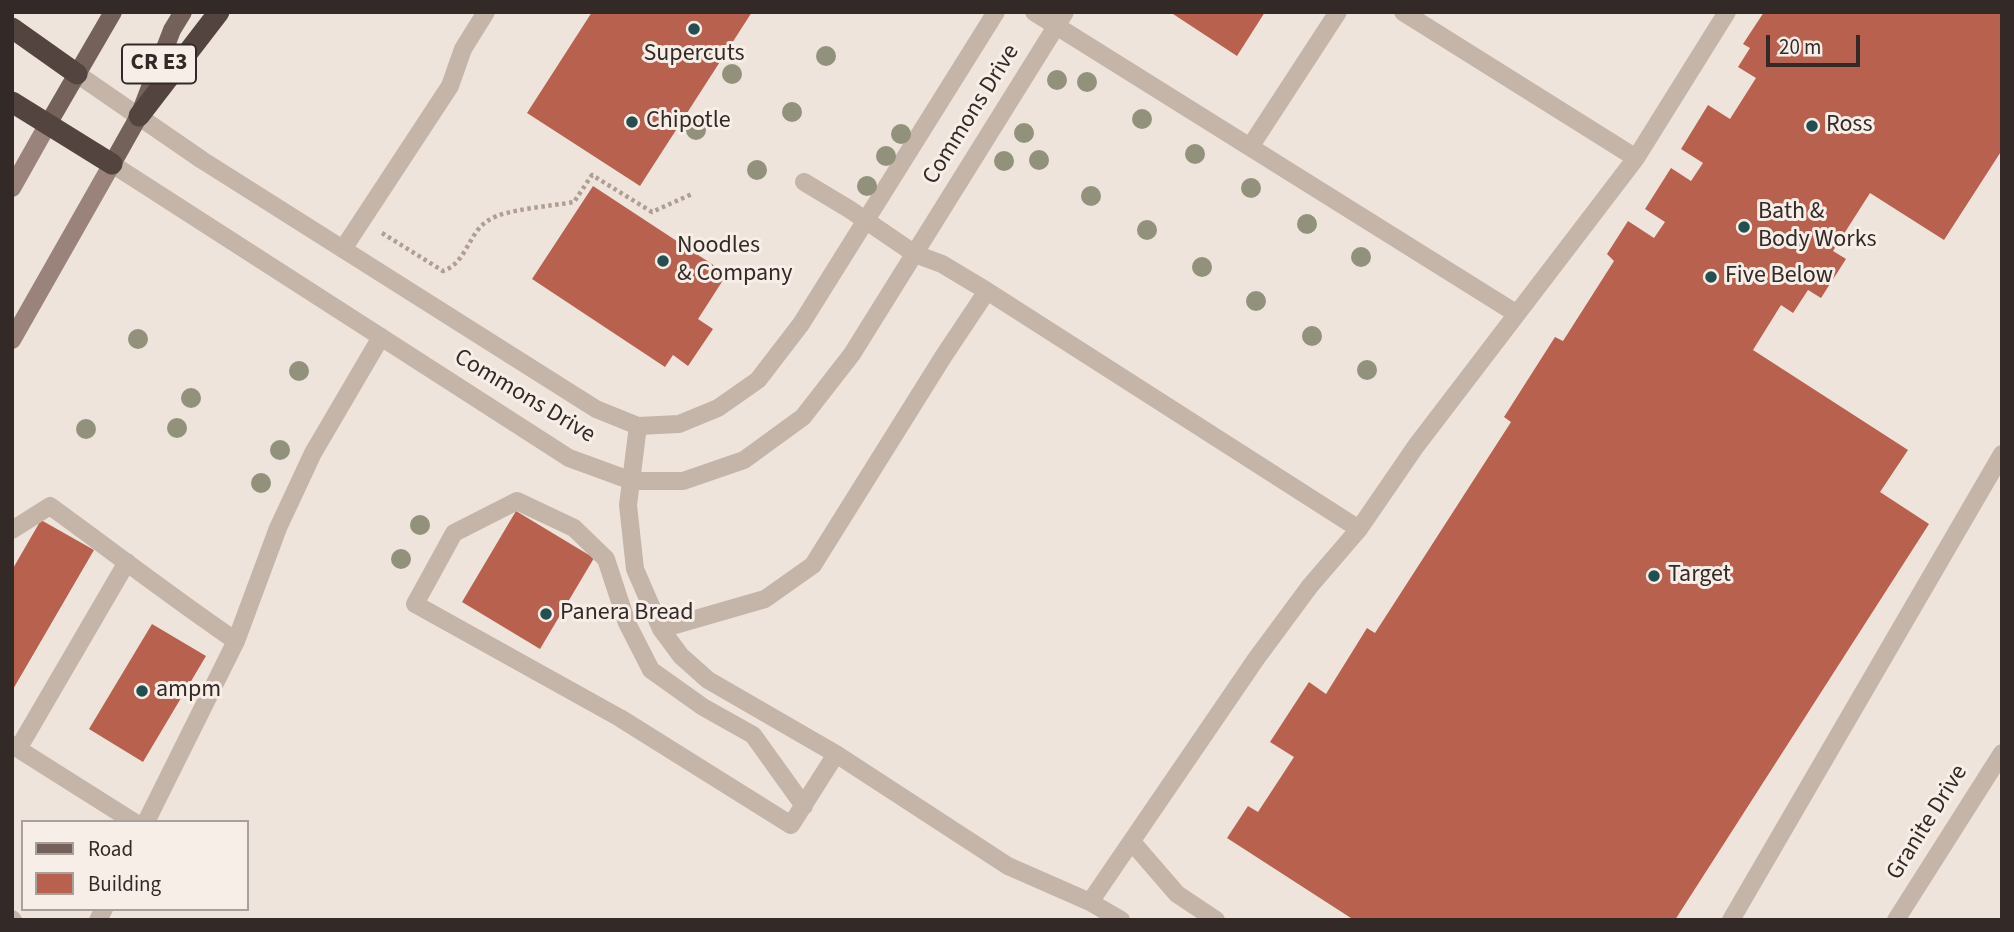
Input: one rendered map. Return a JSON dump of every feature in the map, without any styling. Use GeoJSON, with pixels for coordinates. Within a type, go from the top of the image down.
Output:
{"type":"FeatureCollection","features":[{"type":"Feature","properties":{"kind":"highway"},"geometry":{"type":"LineString","coordinates":[[139,117],[219,12]]}},
{"type":"Feature","properties":{"kind":"highway"},"geometry":{"type":"LineString","coordinates":[[12,28],[77,74]]}},
{"type":"Feature","properties":{"kind":"highway"},"geometry":{"type":"LineString","coordinates":[[12,102],[112,164]]}},
{"type":"Feature","properties":{"kind":"main road"},"geometry":{"type":"LineString","coordinates":[[12,188],[113,12]]}},
{"type":"Feature","properties":{"kind":"main road","name":"CR E3"},"geometry":{"type":"LineString","coordinates":[[112,164],[139,117],[172,30],[183,12]]}},
{"type":"Feature","properties":{"kind":"main road"},"geometry":{"type":"LineString","coordinates":[[12,340],[112,164]]}},
{"type":"Feature","properties":{"kind":"street"},"geometry":{"type":"LineString","coordinates":[[343,249],[450,86],[463,49],[486,12]]}},
{"type":"Feature","properties":{"kind":"street","name":"Commons Drive"},"geometry":{"type":"LineString","coordinates":[[77,74],[202,160],[596,409],[638,426],[679,424],[718,408],[758,380],[800,324],[996,12]]}},
{"type":"Feature","properties":{"kind":"street"},"geometry":{"type":"LineString","coordinates":[[1034,12],[1061,19],[1250,147],[1517,314]]}},
{"type":"Feature","properties":{"kind":"street"},"geometry":{"type":"LineString","coordinates":[[1250,147],[1338,12]]}},
{"type":"Feature","properties":{"kind":"street"},"geometry":{"type":"LineString","coordinates":[[1402,12],[1636,158]]}},
{"type":"Feature","properties":{"kind":"street"},"geometry":{"type":"LineString","coordinates":[[1090,902],[1256,659],[1310,586],[1359,529],[1416,446],[1636,158],[1727,12]]}},
{"type":"Feature","properties":{"kind":"street","name":"Commons Drive"},"geometry":{"type":"LineString","coordinates":[[112,164],[569,458],[632,481],[683,481],[744,460],[803,417],[852,354],[1061,19]]}},
{"type":"Feature","properties":{"kind":"street"},"geometry":{"type":"LineString","coordinates":[[804,182],[915,254],[942,264],[987,291],[1359,529]]}},
{"type":"Feature","properties":{"kind":"street"},"geometry":{"type":"LineString","coordinates":[[661,629],[765,599],[813,565],[987,291]]}},
{"type":"Feature","properties":{"kind":"street"},"geometry":{"type":"LineString","coordinates":[[147,820],[236,641],[278,528],[313,453],[381,337]]}},
{"type":"Feature","properties":{"kind":"street"},"geometry":{"type":"LineString","coordinates":[[638,426],[628,505],[635,569],[661,629],[681,656],[708,680],[835,754],[1008,866],[1090,902],[1121,920]]}},
{"type":"Feature","properties":{"kind":"street"},"geometry":{"type":"LineString","coordinates":[[1731,920],[2002,453]]}},
{"type":"Feature","properties":{"kind":"street"},"geometry":{"type":"LineString","coordinates":[[804,806],[753,735],[703,707],[651,670],[627,623],[606,559],[574,528],[517,501],[454,533],[415,604],[620,718],[791,825],[804,806],[835,754]]}},
{"type":"Feature","properties":{"kind":"street"},"geometry":{"type":"LineString","coordinates":[[12,530],[50,506],[169,595],[236,641]]}},
{"type":"Feature","properties":{"kind":"street"},"geometry":{"type":"LineString","coordinates":[[127,562],[15,747],[131,820]]}},
{"type":"Feature","properties":{"kind":"street","name":"Granite Drive"},"geometry":{"type":"LineString","coordinates":[[1896,920],[2002,753]]}},
{"type":"Feature","properties":{"kind":"street"},"geometry":{"type":"LineString","coordinates":[[1132,842],[1177,894],[1216,920]]}},
{"type":"Feature","properties":{"kind":"path"},"geometry":{"type":"LineString","coordinates":[[361,221],[443,271],[459,261],[480,227],[489,219],[503,214],[574,202],[592,175],[652,212],[692,194]]}},
{"type":"Feature","properties":{"kind":"building"},"geometry":{"type":"Polygon","coordinates":[[[592,12],[752,12],[640,186],[527,113],[592,12]]]}},
{"type":"Feature","properties":{"kind":"building"},"geometry":{"type":"Polygon","coordinates":[[[1170,12],[1265,12],[1237,56],[1170,12]]]}},
{"type":"Feature","properties":{"kind":"building","name":"Target"},"geometry":{"type":"Polygon","coordinates":[[[1764,12],[2002,12],[2002,150],[1944,240],[1870,193],[1833,251],[1846,259],[1821,298],[1808,290],[1793,313],[1781,305],[1753,350],[1908,450],[1880,492],[1929,524],[1675,920],[1354,920],[1227,838],[1248,806],[1258,812],[1294,757],[1270,742],[1309,682],[1326,694],[1367,628],[1375,633],[1511,422],[1504,417],[1555,337],[1563,341],[1614,261],[1607,254],[1628,221],[1654,238],[1665,222],[1645,209],[1671,168],[1691,181],[1703,163],[1681,149],[1708,105],[1730,119],[1756,78],[1738,67],[1750,48],[1743,44],[1764,12]]]}},
{"type":"Feature","properties":{"kind":"building"},"geometry":{"type":"Polygon","coordinates":[[[593,186],[727,274],[698,319],[713,329],[688,366],[673,355],[665,367],[532,279],[593,186]]]}},
{"type":"Feature","properties":{"kind":"building"},"geometry":{"type":"Polygon","coordinates":[[[516,511],[594,558],[540,649],[462,602],[516,511]]]}},
{"type":"Feature","properties":{"kind":"building"},"geometry":{"type":"Polygon","coordinates":[[[41,520],[94,550],[12,691],[12,570],[41,520]]]}},
{"type":"Feature","properties":{"kind":"building"},"geometry":{"type":"Polygon","coordinates":[[[152,624],[206,656],[143,762],[89,729],[152,624]]]}},
{"type":"Feature","properties":{"kind":"place","name":"Supercuts"},"geometry":{"type":"Point","coordinates":[694,29]}},
{"type":"Feature","properties":{"kind":"place","name":"Chipotle"},"geometry":{"type":"Point","coordinates":[632,122]}},
{"type":"Feature","properties":{"kind":"place","name":"Ross"},"geometry":{"type":"Point","coordinates":[1812,126]}},
{"type":"Feature","properties":{"kind":"place","name":"Bath & Body Works"},"geometry":{"type":"Point","coordinates":[1744,227]}},
{"type":"Feature","properties":{"kind":"place","name":"Noodles & Company"},"geometry":{"type":"Point","coordinates":[663,261]}},
{"type":"Feature","properties":{"kind":"place","name":"Five Below"},"geometry":{"type":"Point","coordinates":[1711,277]}},
{"type":"Feature","properties":{"kind":"place","name":"Target"},"geometry":{"type":"Point","coordinates":[1654,576]}},
{"type":"Feature","properties":{"kind":"place","name":"Panera Bread"},"geometry":{"type":"Point","coordinates":[546,614]}},
{"type":"Feature","properties":{"kind":"place","name":"ampm"},"geometry":{"type":"Point","coordinates":[142,691]}}]}
